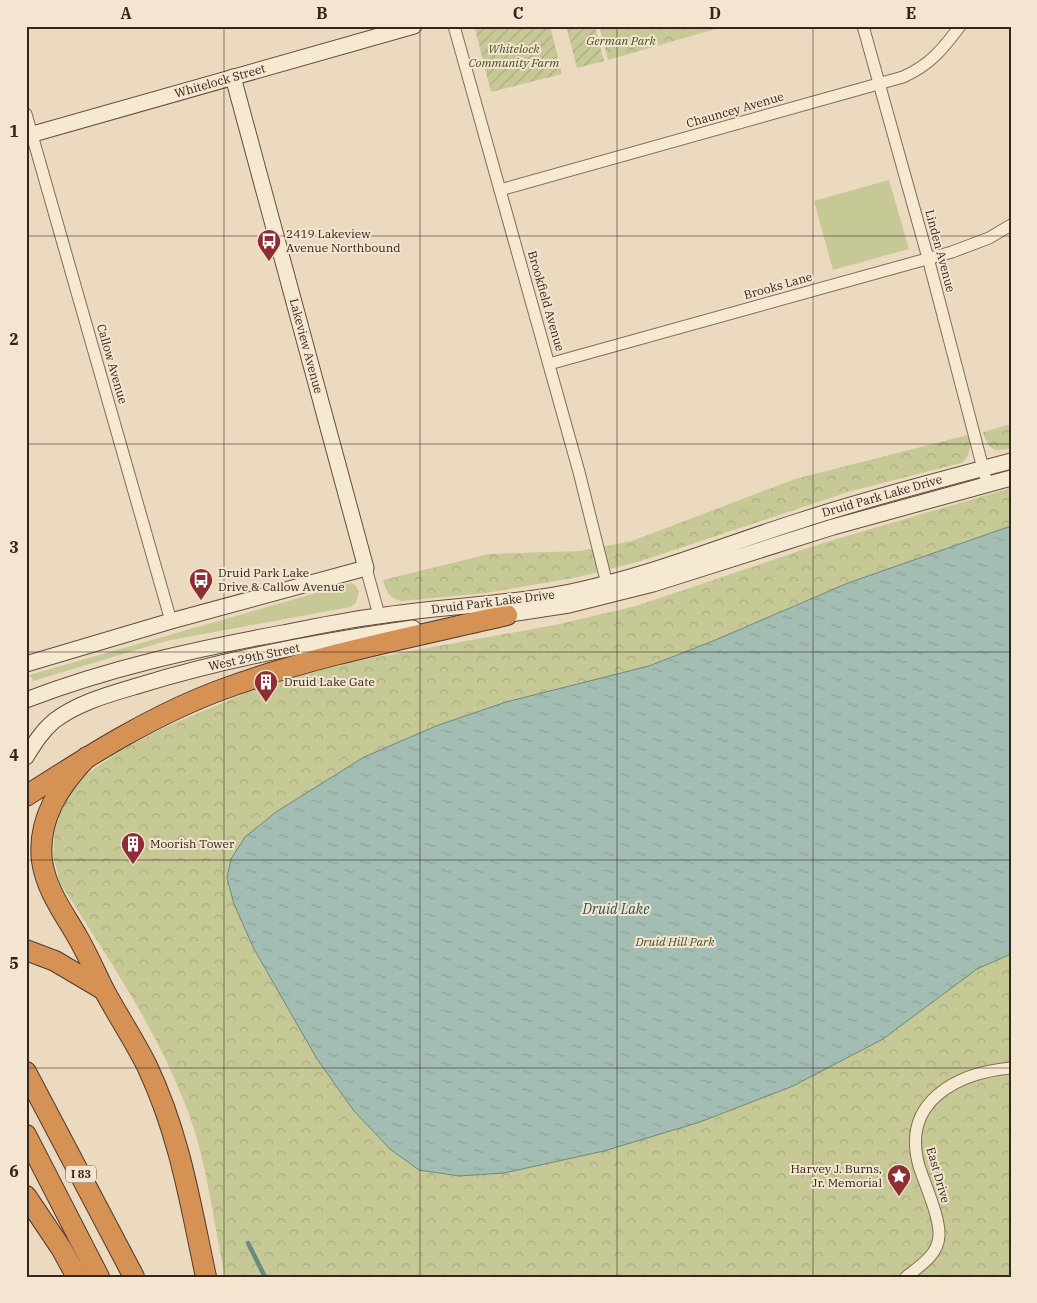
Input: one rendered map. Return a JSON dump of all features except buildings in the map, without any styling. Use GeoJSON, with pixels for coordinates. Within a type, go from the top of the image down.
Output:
{"type":"FeatureCollection","features":[{"type":"Feature","properties":{"kind":"highway"},"geometry":{"type":"LineString","coordinates":[[26,796],[91,754],[184,705],[226,688],[327,657],[507,615]]}},
{"type":"Feature","properties":{"kind":"highway"},"geometry":{"type":"LineString","coordinates":[[91,754],[70,774],[50,807],[43,833],[42,860],[45,877],[104,990],[141,1054],[170,1123],[185,1176],[206,1277]]}},
{"type":"Feature","properties":{"kind":"highway"},"geometry":{"type":"LineString","coordinates":[[26,950],[55,961],[104,990]]}},
{"type":"Feature","properties":{"kind":"highway","name":"I 83"},"geometry":{"type":"LineString","coordinates":[[26,1072],[134,1277]]}},
{"type":"Feature","properties":{"kind":"highway","name":"I 83"},"geometry":{"type":"LineString","coordinates":[[26,1135],[99,1277]]}},
{"type":"Feature","properties":{"kind":"highway"},"geometry":{"type":"LineString","coordinates":[[27,1197],[77,1277]]}},
{"type":"Feature","properties":{"kind":"main road","name":"Whitelock Street"},"geometry":{"type":"LineString","coordinates":[[29,135],[414,26]]}},
{"type":"Feature","properties":{"kind":"main road","name":"Lakeview Avenue"},"geometry":{"type":"LineString","coordinates":[[233,77],[366,568]]}},
{"type":"Feature","properties":{"kind":"main road","name":"Druid Park Lake Drive"},"geometry":{"type":"LineString","coordinates":[[26,700],[99,675],[158,659],[253,639],[378,616],[536,599],[607,584],[668,566],[798,521],[888,493],[1011,461]]}},
{"type":"Feature","properties":{"kind":"main road","name":"Druid Park Lake Drive"},"geometry":{"type":"LineString","coordinates":[[507,615],[569,605],[653,584],[833,527],[1011,478]]}},
{"type":"Feature","properties":{"kind":"main road"},"geometry":{"type":"LineString","coordinates":[[26,664],[171,621],[366,568]]}},
{"type":"Feature","properties":{"kind":"main road","name":"West 29th Street"},"geometry":{"type":"LineString","coordinates":[[26,758],[42,733],[55,721],[73,709],[154,680],[225,662],[382,632],[507,615]]}},
{"type":"Feature","properties":{"kind":"street","name":"Brookfield Avenue"},"geometry":{"type":"LineString","coordinates":[[454,26],[580,472],[607,584]]}},
{"type":"Feature","properties":{"kind":"street","name":"Linden Avenue"},"geometry":{"type":"LineString","coordinates":[[863,26],[928,258],[988,484]]}},
{"type":"Feature","properties":{"kind":"street","name":"Chauncey Avenue"},"geometry":{"type":"LineString","coordinates":[[500,190],[879,84],[918,70],[943,49],[960,26]]}},
{"type":"Feature","properties":{"kind":"street","name":"Callow Avenue"},"geometry":{"type":"LineString","coordinates":[[26,114],[29,135],[171,621]]}},
{"type":"Feature","properties":{"kind":"street","name":"Brooks Lane"},"geometry":{"type":"LineString","coordinates":[[549,364],[972,245],[989,238],[1011,225]]}},
{"type":"Feature","properties":{"kind":"street","name":"Lakeview Avenue"},"geometry":{"type":"LineString","coordinates":[[366,568],[378,616]]}},
{"type":"Feature","properties":{"kind":"street","name":"East Drive"},"geometry":{"type":"LineString","coordinates":[[906,1277],[930,1257],[935,1250],[939,1235],[934,1210],[915,1151],[917,1123],[922,1113],[939,1093],[952,1084],[983,1072],[1011,1068]]}},
{"type":"Feature","properties":{"kind":"green space","name":"Whitelock Community Farm"},"geometry":{"type":"Polygon","coordinates":[[[486,26],[550,26],[562,74],[491,92],[475,29],[486,26]]]}},
{"type":"Feature","properties":{"kind":"green space"},"geometry":{"type":"Polygon","coordinates":[[[566,26],[595,26],[604,61],[577,68],[566,26]]]}},
{"type":"Feature","properties":{"kind":"green space","name":"German Park"},"geometry":{"type":"Polygon","coordinates":[[[599,26],[726,26],[608,60],[599,26]]]}},
{"type":"Feature","properties":{"kind":"green space"},"geometry":{"type":"Polygon","coordinates":[[[889,180],[909,249],[833,270],[814,201],[889,180]]]}},
{"type":"Feature","properties":{"kind":"green space"},"geometry":{"type":"Polygon","coordinates":[[[1011,424],[1011,448],[996,450],[989,446],[983,432],[1011,424]]]}},
{"type":"Feature","properties":{"kind":"green space"},"geometry":{"type":"Polygon","coordinates":[[[968,435],[969,451],[967,458],[961,463],[851,491],[641,561],[579,577],[486,593],[402,601],[389,594],[383,580],[489,554],[580,551],[632,541],[795,479],[968,435]]]}},
{"type":"Feature","properties":{"kind":"green space","name":"Druid Hill Park"},"geometry":{"type":"Polygon","coordinates":[[[1011,488],[1011,1277],[225,1277],[204,1168],[195,1132],[183,1099],[169,1067],[136,1004],[60,883],[53,856],[55,822],[68,793],[81,778],[120,751],[165,727],[260,687],[350,662],[555,625],[636,606],[823,543],[1011,488]]]}},
{"type":"Feature","properties":{"kind":"green space"},"geometry":{"type":"Polygon","coordinates":[[[351,583],[359,591],[356,603],[350,607],[166,641],[33,681],[31,676],[26,678],[26,676],[351,583]]]}},
{"type":"Feature","properties":{"kind":"water","name":"Druid Lake"},"geometry":{"type":"Polygon","coordinates":[[[1011,526],[1011,954],[977,969],[883,1039],[793,1086],[700,1122],[604,1151],[504,1173],[459,1176],[419,1170],[390,1149],[354,1111],[317,1059],[254,949],[234,904],[227,878],[231,859],[245,837],[276,812],[364,757],[436,726],[506,702],[649,666],[713,641],[848,583],[1011,526]]]}},
{"type":"Feature","properties":{"kind":"waterway"},"geometry":{"type":"LineString","coordinates":[[248,1243],[265,1277]]}},
{"type":"Feature","properties":{"kind":"place","name":"2419 Lakeview Avenue Northbound"},"geometry":{"type":"Point","coordinates":[269,262]}},
{"type":"Feature","properties":{"kind":"place","name":"Druid Park Lake Drive & Callow Avenue"},"geometry":{"type":"Point","coordinates":[201,601]}},
{"type":"Feature","properties":{"kind":"place","name":"Druid Lake Gate"},"geometry":{"type":"Point","coordinates":[266,703]}},
{"type":"Feature","properties":{"kind":"place","name":"Moorish Tower"},"geometry":{"type":"Point","coordinates":[133,865]}},
{"type":"Feature","properties":{"kind":"place","name":"Harvey J. Burns, Jr. Memorial"},"geometry":{"type":"Point","coordinates":[899,1197]}}]}
